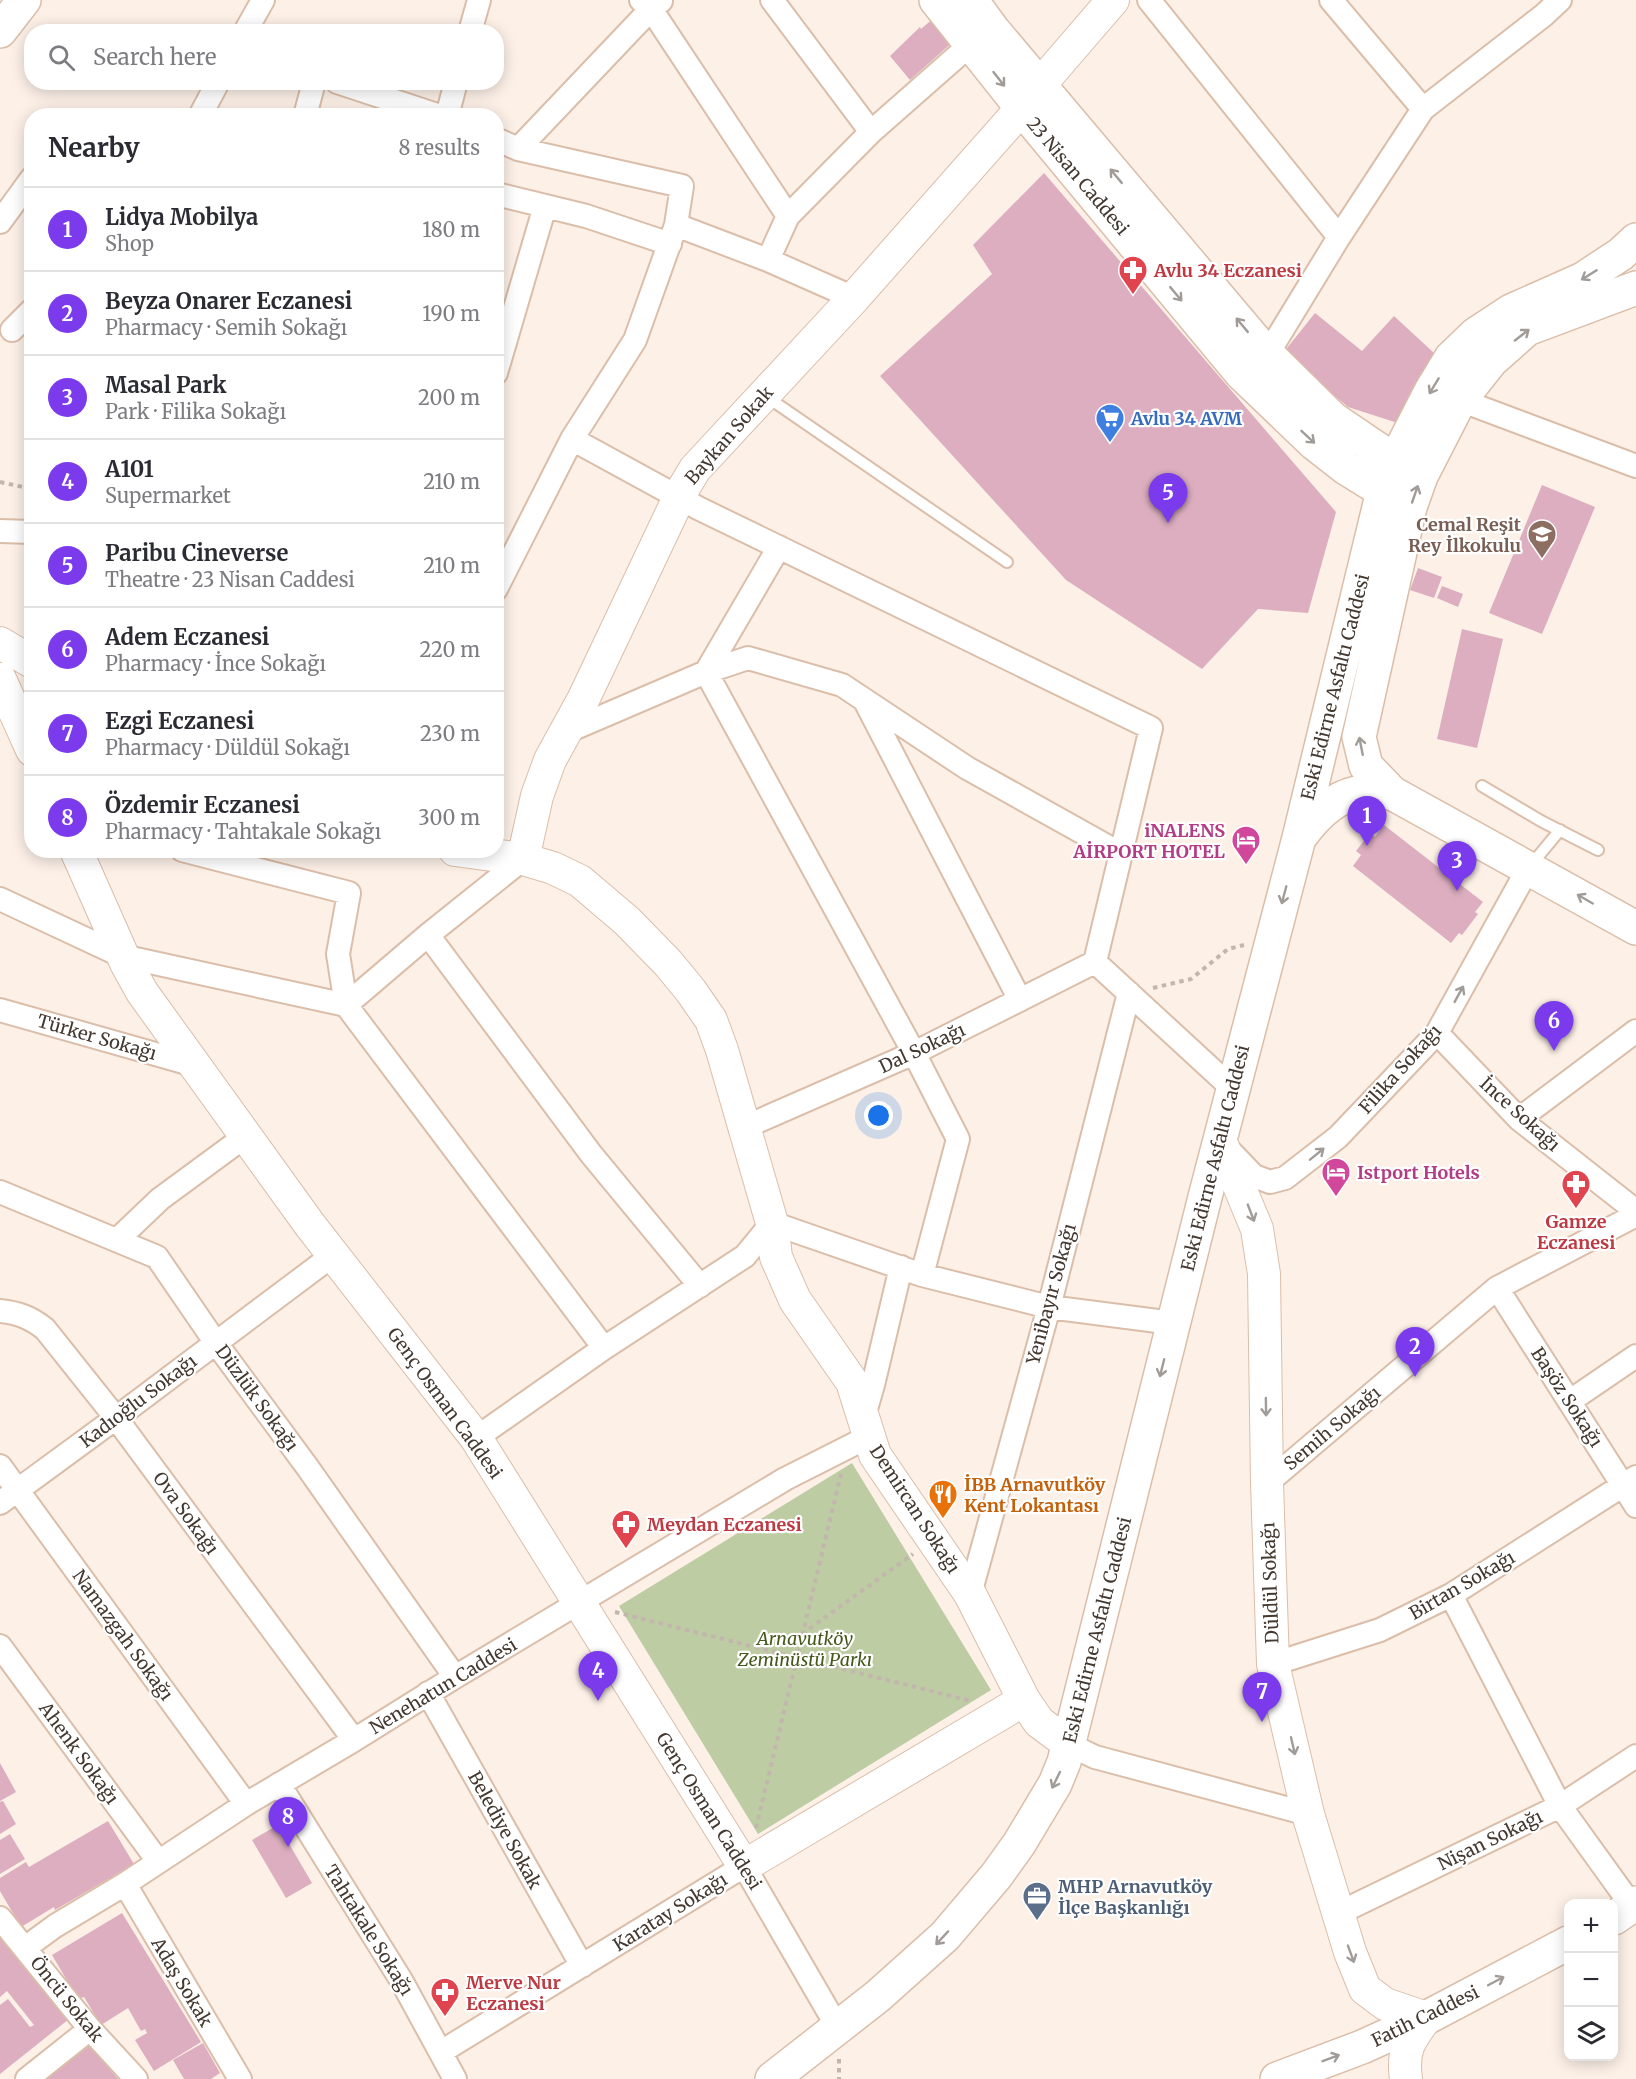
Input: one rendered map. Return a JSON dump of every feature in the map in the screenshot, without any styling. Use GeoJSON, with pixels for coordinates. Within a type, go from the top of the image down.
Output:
{"type":"FeatureCollection","features":[{"type":"Feature","properties":{"kind":"main road"},"geometry":{"type":"LineString","coordinates":[[0,13],[8,0]]}},
{"type":"Feature","properties":{"kind":"main road"},"geometry":{"type":"LineString","coordinates":[[0,32],[24,0]]}},
{"type":"Feature","properties":{"kind":"main road","name":"23 Nisan Caddesi"},"geometry":{"type":"LineString","coordinates":[[936,0],[971,44],[1031,97],[1268,355],[1333,419],[1395,460]]}},
{"type":"Feature","properties":{"kind":"main road","name":"23 Nisan Caddesi"},"geometry":{"type":"LineString","coordinates":[[971,0],[993,30],[1031,97],[1241,373],[1314,443],[1346,468],[1383,491]]}},
{"type":"Feature","properties":{"kind":"main road","name":"Eski Edirne Asfaltı Caddesi"},"geometry":{"type":"LineString","coordinates":[[772,2079],[838,2028],[936,1946],[981,1894],[1019,1844],[1054,1784],[1070,1745],[1173,1323],[1299,838],[1383,491],[1395,460],[1451,358],[1476,334],[1511,311],[1583,279],[1621,254],[1636,240]]}},
{"type":"Feature","properties":{"kind":"main road","name":"Eski Edirne Asfaltı Caddesi"},"geometry":{"type":"LineString","coordinates":[[1392,792],[1366,766],[1359,737],[1410,507],[1421,477],[1460,400],[1491,361],[1527,329],[1636,288]]}},
{"type":"Feature","properties":{"kind":"main road"},"geometry":{"type":"LineString","coordinates":[[1299,838],[1316,816],[1336,801],[1362,792],[1392,792],[1636,928]]}},
{"type":"Feature","properties":{"kind":"main road","name":"Fatih Caddesi"},"geometry":{"type":"LineString","coordinates":[[1277,2079],[1362,2047],[1426,2018],[1564,1946]]}},
{"type":"Feature","properties":{"kind":"street"},"geometry":{"type":"LineString","coordinates":[[250,24],[263,0]]}},
{"type":"Feature","properties":{"kind":"street"},"geometry":{"type":"LineString","coordinates":[[472,24],[479,0]]}},
{"type":"Feature","properties":{"kind":"street"},"geometry":{"type":"LineString","coordinates":[[772,0],[871,132]]}},
{"type":"Feature","properties":{"kind":"street","name":"Baykan Sokak"},"geometry":{"type":"LineString","coordinates":[[523,859],[537,796],[550,760],[602,660],[679,497],[695,469],[854,298],[1113,0]]}},
{"type":"Feature","properties":{"kind":"street"},"geometry":{"type":"LineString","coordinates":[[1149,0],[1339,237]]}},
{"type":"Feature","properties":{"kind":"street"},"geometry":{"type":"LineString","coordinates":[[1331,0],[1423,109]]}},
{"type":"Feature","properties":{"kind":"street"},"geometry":{"type":"LineString","coordinates":[[1268,355],[1339,237],[1423,109],[1560,0]]}},
{"type":"Feature","properties":{"kind":"street"},"geometry":{"type":"LineString","coordinates":[[518,148],[651,3],[788,216]]}},
{"type":"Feature","properties":{"kind":"street"},"geometry":{"type":"LineString","coordinates":[[768,260],[788,216],[871,132],[971,44]]}},
{"type":"Feature","properties":{"kind":"street"},"geometry":{"type":"LineString","coordinates":[[204,108],[214,90]]}},
{"type":"Feature","properties":{"kind":"street"},"geometry":{"type":"LineString","coordinates":[[306,108],[312,90]]}},
{"type":"Feature","properties":{"kind":"street"},"geometry":{"type":"LineString","coordinates":[[361,90],[416,108]]}},
{"type":"Feature","properties":{"kind":"street"},"geometry":{"type":"LineString","coordinates":[[449,108],[454,90]]}},
{"type":"Feature","properties":{"kind":"street"},"geometry":{"type":"LineString","coordinates":[[504,142],[518,148],[682,186],[673,234],[635,340],[572,439],[504,567]]}},
{"type":"Feature","properties":{"kind":"street"},"geometry":{"type":"LineString","coordinates":[[0,222],[24,189]]}},
{"type":"Feature","properties":{"kind":"street"},"geometry":{"type":"LineString","coordinates":[[504,196],[673,234],[768,260],[854,298]]}},
{"type":"Feature","properties":{"kind":"street"},"geometry":{"type":"LineString","coordinates":[[504,346],[545,206]]}},
{"type":"Feature","properties":{"kind":"street"},"geometry":{"type":"LineString","coordinates":[[12,330],[24,318]]}},
{"type":"Feature","properties":{"kind":"street"},"geometry":{"type":"LineString","coordinates":[[1460,400],[1636,466]]}},
{"type":"Feature","properties":{"kind":"street"},"geometry":{"type":"LineString","coordinates":[[572,439],[679,497],[779,547],[1151,728],[1095,962],[1233,1089]]}},
{"type":"Feature","properties":{"kind":"street"},"geometry":{"type":"LineString","coordinates":[[1614,457],[1636,448]]}},
{"type":"Feature","properties":{"kind":"street"},"geometry":{"type":"LineString","coordinates":[[0,531],[24,532]]}},
{"type":"Feature","properties":{"kind":"street"},"geometry":{"type":"LineString","coordinates":[[706,672],[779,547]]}},
{"type":"Feature","properties":{"kind":"street"},"geometry":{"type":"LineString","coordinates":[[0,643],[24,657]]}},
{"type":"Feature","properties":{"kind":"street"},"geometry":{"type":"LineString","coordinates":[[566,732],[706,672],[748,658],[842,685],[967,768],[1121,854]]}},
{"type":"Feature","properties":{"kind":"street"},"geometry":{"type":"LineString","coordinates":[[706,672],[914,1053],[958,1139],[873,1385],[860,1433]]}},
{"type":"Feature","properties":{"kind":"street"},"geometry":{"type":"LineString","coordinates":[[0,680],[24,732]]}},
{"type":"Feature","properties":{"kind":"street"},"geometry":{"type":"LineString","coordinates":[[865,701],[1020,1000]]}},
{"type":"Feature","properties":{"kind":"street","name":"Demircan Sokağı"},"geometry":{"type":"LineString","coordinates":[[504,857],[523,859],[553,868],[580,881],[627,921],[668,963],[692,991],[711,1020],[746,1127],[772,1223],[776,1257],[784,1277],[795,1300],[852,1382],[860,1433],[970,1594],[1015,1705],[1070,1745],[1095,1757],[1308,1814]]}},
{"type":"Feature","properties":{"kind":"street","name":"Genç Osman Caddesi"},"geometry":{"type":"LineString","coordinates":[[79,858],[122,956],[142,992],[333,1255],[476,1438],[744,1866],[838,2028]]}},
{"type":"Feature","properties":{"kind":"street"},"geometry":{"type":"LineString","coordinates":[[213,858],[349,893],[338,954],[346,1005],[604,1348]]}},
{"type":"Feature","properties":{"kind":"street"},"geometry":{"type":"LineString","coordinates":[[346,1005],[428,935],[523,859]]}},
{"type":"Feature","properties":{"kind":"street","name":"Filika Sokağı"},"geometry":{"type":"LineString","coordinates":[[1220,1140],[1254,1176],[1270,1182],[1285,1178],[1338,1137],[1437,1033],[1529,867]]}},
{"type":"Feature","properties":{"kind":"street"},"geometry":{"type":"LineString","coordinates":[[0,899],[122,956],[346,1005]]}},
{"type":"Feature","properties":{"kind":"street"},"geometry":{"type":"LineString","coordinates":[[428,935],[591,1154],[700,1287]]}},
{"type":"Feature","properties":{"kind":"street","name":"Dal Sokağı"},"geometry":{"type":"LineString","coordinates":[[746,1127],[914,1053],[1095,962]]}},
{"type":"Feature","properties":{"kind":"street","name":"Yenibayır Sokağı"},"geometry":{"type":"LineString","coordinates":[[970,1594],[1049,1307],[1129,993]]}},
{"type":"Feature","properties":{"kind":"street","name":"Türker Sokağı"},"geometry":{"type":"LineString","coordinates":[[0,1010],[194,1065]]}},
{"type":"Feature","properties":{"kind":"street"},"geometry":{"type":"LineString","coordinates":[[1519,1119],[1636,1031]]}},
{"type":"Feature","properties":{"kind":"street","name":"İnce Sokağı"},"geometry":{"type":"LineString","coordinates":[[1437,1033],[1519,1119],[1636,1213]]}},
{"type":"Feature","properties":{"kind":"street"},"geometry":{"type":"LineString","coordinates":[[117,1240],[160,1199],[247,1135]]}},
{"type":"Feature","properties":{"kind":"street","name":"Düldül Sokağı"},"geometry":{"type":"LineString","coordinates":[[1220,1140],[1257,1229],[1264,1274],[1267,1483],[1273,1664],[1308,1814],[1350,1952],[1365,1989],[1385,2004],[1426,2018]]}},
{"type":"Feature","properties":{"kind":"street","name":"Düzlük Sokağı"},"geometry":{"type":"LineString","coordinates":[[0,1192],[157,1257],[216,1343],[309,1468],[455,1677]]}},
{"type":"Feature","properties":{"kind":"street","name":"Semih Sokağı"},"geometry":{"type":"LineString","coordinates":[[1267,1483],[1497,1288],[1636,1213]]}},
{"type":"Feature","properties":{"kind":"street"},"geometry":{"type":"LineString","coordinates":[[476,1438],[604,1348],[745,1256],[772,1223],[912,1271],[1049,1307],[1173,1323]]}},
{"type":"Feature","properties":{"kind":"street","name":"Kadıoğlu Sokağı"},"geometry":{"type":"LineString","coordinates":[[0,1503],[333,1255]]}},
{"type":"Feature","properties":{"kind":"street","name":"Başöz Sokağı"},"geometry":{"type":"LineString","coordinates":[[1497,1288],[1570,1401],[1629,1481],[1636,1506]]}},
{"type":"Feature","properties":{"kind":"street","name":"Ova Sokağı"},"geometry":{"type":"LineString","coordinates":[[0,1311],[31,1318],[45,1329],[116,1418],[354,1740]]}},
{"type":"Feature","properties":{"kind":"street"},"geometry":{"type":"LineString","coordinates":[[1570,1401],[1636,1356]]}},
{"type":"Feature","properties":{"kind":"street","name":"Nenehatun Caddesi"},"geometry":{"type":"LineString","coordinates":[[25,1947],[246,1804],[860,1433]]}},
{"type":"Feature","properties":{"kind":"street","name":"Namazgah Sokağı"},"geometry":{"type":"LineString","coordinates":[[0,1466],[246,1804]]}},
{"type":"Feature","properties":{"kind":"street","name":"Birtan Sokağı"},"geometry":{"type":"LineString","coordinates":[[1273,1664],[1380,1630],[1451,1595],[1629,1481]]}},
{"type":"Feature","properties":{"kind":"street"},"geometry":{"type":"LineString","coordinates":[[1451,1595],[1560,1806],[1627,1909]]}},
{"type":"Feature","properties":{"kind":"street","name":"Ahenk Sokağı"},"geometry":{"type":"LineString","coordinates":[[0,1646],[158,1861]]}},
{"type":"Feature","properties":{"kind":"street","name":"Belediye Sokak"},"geometry":{"type":"LineString","coordinates":[[428,1693],[582,1966]]}},
{"type":"Feature","properties":{"kind":"street","name":"Karatay Sokağı"},"geometry":{"type":"LineString","coordinates":[[441,2052],[744,1866],[1015,1705]]}},
{"type":"Feature","properties":{"kind":"street","name":"Nişan Sokağı"},"geometry":{"type":"LineString","coordinates":[[1339,1913],[1560,1806],[1636,1756]]}},
{"type":"Feature","properties":{"kind":"street","name":"Tahtakale Sokağı"},"geometry":{"type":"LineString","coordinates":[[279,1784],[401,1980],[455,2079]]}},
{"type":"Feature","properties":{"kind":"street","name":"Adaş Sokak"},"geometry":{"type":"LineString","coordinates":[[125,1884],[240,2079]]}},
{"type":"Feature","properties":{"kind":"street","name":"Öncü Sokak"},"geometry":{"type":"LineString","coordinates":[[0,1918],[90,2029],[136,2079]]}},
{"type":"Feature","properties":{"kind":"street"},"geometry":{"type":"LineString","coordinates":[[1406,2079],[1405,2054],[1409,2040],[1426,2018]]}},
{"type":"Feature","properties":{"kind":"street"},"geometry":{"type":"LineString","coordinates":[[27,2079],[90,2029]]}},
{"type":"Feature","properties":{"kind":"lane"},"geometry":{"type":"LineString","coordinates":[[764,395],[1007,562]]}},
{"type":"Feature","properties":{"kind":"lane"},"geometry":{"type":"LineString","coordinates":[[1482,786],[1598,850]]}},
{"type":"Feature","properties":{"kind":"lane"},"geometry":{"type":"LineString","coordinates":[[1529,867],[1560,830]]}},
{"type":"Feature","properties":{"kind":"path"},"geometry":{"type":"LineString","coordinates":[[0,482],[24,487]]}},
{"type":"Feature","properties":{"kind":"path"},"geometry":{"type":"LineString","coordinates":[[1129,993],[1191,979],[1228,949],[1273,937]]}},
{"type":"Feature","properties":{"kind":"path"},"geometry":{"type":"LineString","coordinates":[[756,1828],[802,1634],[860,1433]]}},
{"type":"Feature","properties":{"kind":"path"},"geometry":{"type":"LineString","coordinates":[[802,1634],[934,1540]]}},
{"type":"Feature","properties":{"kind":"path"},"geometry":{"type":"LineString","coordinates":[[615,1612],[797,1658],[1015,1705]]}},
{"type":"Feature","properties":{"kind":"green space","name":"Arnavutköy Zeminüstü Parkı"},"geometry":{"type":"Polygon","coordinates":[[[852,1463],[991,1690],[758,1834],[619,1606],[852,1463]]]}},
{"type":"Feature","properties":{"kind":"building"},"geometry":{"type":"Polygon","coordinates":[[[935,17],[955,40],[910,80],[890,56],[920,27],[921,29],[935,17]]]}},
{"type":"Feature","properties":{"kind":"building","name":"Avlu 34 AVM"},"geometry":{"type":"Polygon","coordinates":[[[1044,173],[1336,512],[1308,613],[1258,609],[1202,669],[1066,580],[880,376],[992,274],[973,245],[1044,173]]]}},
{"type":"Feature","properties":{"kind":"building"},"geometry":{"type":"Polygon","coordinates":[[[1315,313],[1362,351],[1394,316],[1434,353],[1404,425],[1348,407],[1283,353],[1315,313]]]}},
{"type":"Feature","properties":{"kind":"building","name":"Cemal Reşit Rey İlkokulu"},"geometry":{"type":"Polygon","coordinates":[[[1542,485],[1595,507],[1542,634],[1489,613],[1542,485]]]}},
{"type":"Feature","properties":{"kind":"building"},"geometry":{"type":"Polygon","coordinates":[[[1418,568],[1442,577],[1434,598],[1410,590],[1418,568]]]}},
{"type":"Feature","properties":{"kind":"building"},"geometry":{"type":"Polygon","coordinates":[[[1442,586],[1463,594],[1458,607],[1437,598],[1442,586]]]}},
{"type":"Feature","properties":{"kind":"building"},"geometry":{"type":"Polygon","coordinates":[[[1462,629],[1503,639],[1477,748],[1437,739],[1462,629]]]}},
{"type":"Feature","properties":{"kind":"building"},"geometry":{"type":"Polygon","coordinates":[[[1384,825],[1483,902],[1475,912],[1478,914],[1462,935],[1459,933],[1451,943],[1353,866],[1361,855],[1356,851],[1370,833],[1375,837],[1384,825]]]}},
{"type":"Feature","properties":{"kind":"building"},"geometry":{"type":"Polygon","coordinates":[[[0,1763],[16,1792],[0,1801],[0,1763]]]}},
{"type":"Feature","properties":{"kind":"building"},"geometry":{"type":"Polygon","coordinates":[[[3,1801],[16,1824],[0,1834],[0,1802],[3,1801]]]}},
{"type":"Feature","properties":{"kind":"building"},"geometry":{"type":"Polygon","coordinates":[[[108,1821],[134,1864],[21,1927],[0,1891],[0,1878],[26,1862],[29,1867],[108,1821]]]}},
{"type":"Feature","properties":{"kind":"building"},"geometry":{"type":"Polygon","coordinates":[[[278,1825],[312,1883],[286,1898],[252,1840],[278,1825]]]}},
{"type":"Feature","properties":{"kind":"building"},"geometry":{"type":"Polygon","coordinates":[[[10,1834],[25,1859],[0,1874],[0,1840],[10,1834]]]}},
{"type":"Feature","properties":{"kind":"building"},"geometry":{"type":"Polygon","coordinates":[[[122,1913],[201,2042],[154,2071],[135,2040],[147,2033],[145,2029],[141,2031],[128,2008],[101,2025],[84,1997],[78,1999],[52,1955],[122,1913]]]}},
{"type":"Feature","properties":{"kind":"building"},"geometry":{"type":"Polygon","coordinates":[[[0,1930],[69,2019],[0,2074],[0,2005],[8,1999],[30,2027],[34,2025],[7,1991],[0,1997],[0,1930]]]}},
{"type":"Feature","properties":{"kind":"building"},"geometry":{"type":"Polygon","coordinates":[[[87,2042],[118,2079],[43,2079],[87,2042]]]}},
{"type":"Feature","properties":{"kind":"building"},"geometry":{"type":"Polygon","coordinates":[[[203,2043],[220,2073],[211,2079],[184,2079],[173,2060],[203,2043]]]}},
{"type":"Feature","properties":{"kind":"place","name":"Avlu 34 Eczanesi"},"geometry":{"type":"Point","coordinates":[1133,296]}},
{"type":"Feature","properties":{"kind":"place","name":"Avlu 34 AVM"},"geometry":{"type":"Point","coordinates":[1110,444]}},
{"type":"Feature","properties":{"kind":"place","name":"Paribu Cineverse"},"geometry":{"type":"Point","coordinates":[1168,523]}},
{"type":"Feature","properties":{"kind":"place","name":"Cemal Reşit Rey İlkokulu"},"geometry":{"type":"Point","coordinates":[1542,560]}},
{"type":"Feature","properties":{"kind":"place","name":"Lidya Mobilya"},"geometry":{"type":"Point","coordinates":[1367,846]}},
{"type":"Feature","properties":{"kind":"place","name":"iNALENS AİRPORT HOTEL"},"geometry":{"type":"Point","coordinates":[1246,866]}},
{"type":"Feature","properties":{"kind":"place","name":"Masal Park"},"geometry":{"type":"Point","coordinates":[1457,891]}},
{"type":"Feature","properties":{"kind":"place","name":"Adem Eczanesi"},"geometry":{"type":"Point","coordinates":[1554,1051]}},
{"type":"Feature","properties":{"kind":"place","name":"Istport Hotels"},"geometry":{"type":"Point","coordinates":[1336,1198]}},
{"type":"Feature","properties":{"kind":"place","name":"Gamze Eczanesi"},"geometry":{"type":"Point","coordinates":[1576,1210]}},
{"type":"Feature","properties":{"kind":"place","name":"Beyza Onarer Eczanesi"},"geometry":{"type":"Point","coordinates":[1415,1377]}},
{"type":"Feature","properties":{"kind":"place","name":"İBB Arnavutköy Kent Lokantası"},"geometry":{"type":"Point","coordinates":[943,1520]}},
{"type":"Feature","properties":{"kind":"place","name":"Meydan Eczanesi"},"geometry":{"type":"Point","coordinates":[626,1550]}},
{"type":"Feature","properties":{"kind":"place","name":"A101"},"geometry":{"type":"Point","coordinates":[598,1701]}},
{"type":"Feature","properties":{"kind":"place","name":"Ezgi Eczanesi"},"geometry":{"type":"Point","coordinates":[1262,1722]}},
{"type":"Feature","properties":{"kind":"place","name":"Özdemir Eczanesi"},"geometry":{"type":"Point","coordinates":[288,1847]}},
{"type":"Feature","properties":{"kind":"place","name":"MHP Arnavutköy İlçe Başkanlığı"},"geometry":{"type":"Point","coordinates":[1037,1922]}},
{"type":"Feature","properties":{"kind":"place","name":"Merve Nur Eczanesi"},"geometry":{"type":"Point","coordinates":[445,2018]}}]}
